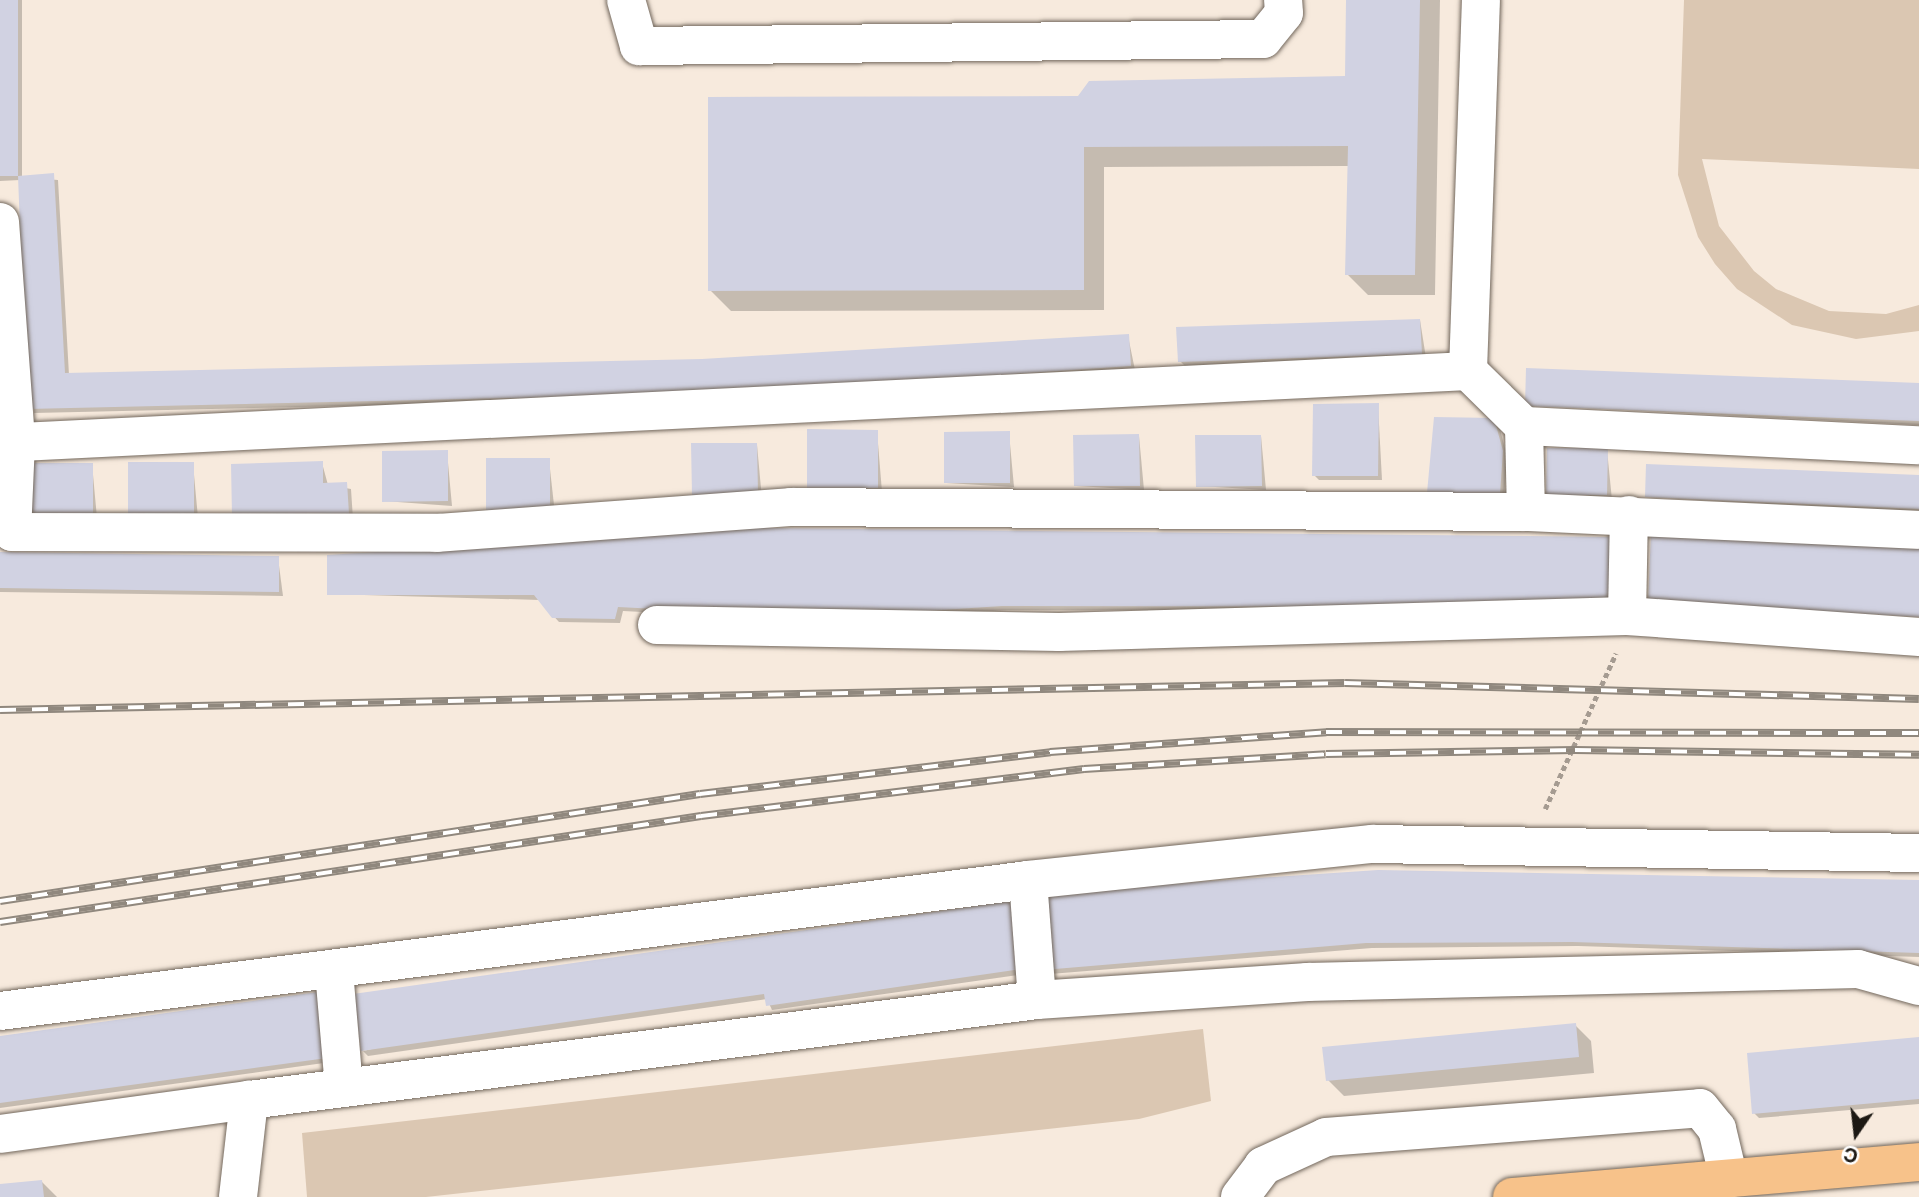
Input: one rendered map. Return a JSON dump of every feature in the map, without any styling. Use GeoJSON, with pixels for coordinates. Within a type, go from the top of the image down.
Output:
{"type":"FeatureCollection","features":[{"type":"Feature","properties":{"kind":"highway"},"geometry":{"type":"LineString","coordinates":[[1512,1197],[1817,1174],[1919,1162]]}},
{"type":"Feature","properties":{"kind":"highway"},"geometry":{"type":"LineString","coordinates":[[1817,1174],[1919,1178]]}},
{"type":"Feature","properties":{"kind":"lane"},"geometry":{"type":"LineString","coordinates":[[626,0],[639,46],[1263,39],[1284,13],[1283,0]]}},
{"type":"Feature","properties":{"kind":"lane"},"geometry":{"type":"LineString","coordinates":[[1468,371],[1481,0]]}},
{"type":"Feature","properties":{"kind":"lane"},"geometry":{"type":"LineString","coordinates":[[0,222],[12,532],[437,533],[791,507],[1526,512],[1919,530]]}},
{"type":"Feature","properties":{"kind":"lane"},"geometry":{"type":"LineString","coordinates":[[8,443],[1468,371],[1524,426],[1919,444]]}},
{"type":"Feature","properties":{"kind":"lane"},"geometry":{"type":"LineString","coordinates":[[1524,426],[1526,512]]}},
{"type":"Feature","properties":{"kind":"lane"},"geometry":{"type":"LineString","coordinates":[[1626,615],[1629,515]]}},
{"type":"Feature","properties":{"kind":"lane"},"geometry":{"type":"LineString","coordinates":[[657,625],[1059,632],[1626,615],[1919,637]]}},
{"type":"Feature","properties":{"kind":"lane"},"geometry":{"type":"LineString","coordinates":[[0,1011],[334,971],[1027,880],[1372,844],[1919,853]]}},
{"type":"Feature","properties":{"kind":"lane"},"geometry":{"type":"LineString","coordinates":[[1027,880],[1037,1000]]}},
{"type":"Feature","properties":{"kind":"lane"},"geometry":{"type":"LineString","coordinates":[[1858,969],[1919,986]]}},
{"type":"Feature","properties":{"kind":"lane"},"geometry":{"type":"LineString","coordinates":[[0,1134],[344,1087],[1037,1000],[1307,982],[1858,969],[1919,972]]}},
{"type":"Feature","properties":{"kind":"lane"},"geometry":{"type":"LineString","coordinates":[[334,971],[344,1087]]}},
{"type":"Feature","properties":{"kind":"lane"},"geometry":{"type":"LineString","coordinates":[[238,1197],[249,1100]]}},
{"type":"Feature","properties":{"kind":"lane"},"geometry":{"type":"LineString","coordinates":[[1240,1197],[1263,1166],[1326,1137],[1700,1108],[1717,1129],[1729,1179]]}},
{"type":"Feature","properties":{"kind":"path"},"geometry":{"type":"LineString","coordinates":[[1532,846],[1626,615]]}},
{"type":"Feature","properties":{"kind":"shaded area"},"geometry":{"type":"Polygon","coordinates":[[[1684,0],[1919,0],[1919,169],[1702,159],[1719,226],[1754,271],[1776,289],[1829,311],[1886,314],[1919,305],[1919,331],[1856,339],[1792,325],[1737,289],[1715,264],[1698,237],[1678,175],[1684,0]]]}},
{"type":"Feature","properties":{"kind":"shaded area"},"geometry":{"type":"Polygon","coordinates":[[[1203,1029],[1211,1101],[1139,1119],[426,1197],[307,1197],[302,1133],[1203,1029]]]}},
{"type":"Feature","properties":{"kind":"building"},"geometry":{"type":"Polygon","coordinates":[[[0,0],[18,0],[18,176],[0,176],[0,0]]]}},
{"type":"Feature","properties":{"kind":"building"},"geometry":{"type":"Polygon","coordinates":[[[1346,0],[1420,0],[1415,275],[1345,275],[1348,146],[1084,147],[1084,290],[708,291],[708,97],[1078,96],[1089,81],[1345,76],[1346,0]]]}},
{"type":"Feature","properties":{"kind":"building"},"geometry":{"type":"Polygon","coordinates":[[[54,173],[65,373],[702,359],[1129,334],[1131,366],[735,393],[27,409],[18,176],[54,173]]]}},
{"type":"Feature","properties":{"kind":"building"},"geometry":{"type":"Polygon","coordinates":[[[1420,319],[1422,354],[1178,362],[1176,327],[1420,319]]]}},
{"type":"Feature","properties":{"kind":"building"},"geometry":{"type":"Polygon","coordinates":[[[1526,368],[1919,383],[1919,421],[1525,406],[1526,368]]]}},
{"type":"Feature","properties":{"kind":"building"},"geometry":{"type":"Polygon","coordinates":[[[1379,403],[1378,476],[1312,476],[1313,404],[1379,403]]]}},
{"type":"Feature","properties":{"kind":"building"},"geometry":{"type":"Polygon","coordinates":[[[1434,417],[1494,418],[1503,451],[1500,494],[1427,493],[1434,417]]]}},
{"type":"Feature","properties":{"kind":"building"},"geometry":{"type":"Polygon","coordinates":[[[807,429],[878,430],[878,488],[807,488],[807,429]]]}},
{"type":"Feature","properties":{"kind":"building"},"geometry":{"type":"Polygon","coordinates":[[[1010,431],[1010,483],[944,483],[944,432],[1010,431]]]}},
{"type":"Feature","properties":{"kind":"building"},"geometry":{"type":"Polygon","coordinates":[[[1139,434],[1140,486],[1074,486],[1073,435],[1139,434]]]}},
{"type":"Feature","properties":{"kind":"building"},"geometry":{"type":"Polygon","coordinates":[[[1195,435],[1261,435],[1262,486],[1196,487],[1195,435]]]}},
{"type":"Feature","properties":{"kind":"building"},"geometry":{"type":"Polygon","coordinates":[[[691,443],[757,443],[758,494],[692,495],[691,443]]]}},
{"type":"Feature","properties":{"kind":"building"},"geometry":{"type":"Polygon","coordinates":[[[1547,448],[1608,448],[1607,495],[1546,495],[1547,448]]]}},
{"type":"Feature","properties":{"kind":"building"},"geometry":{"type":"Polygon","coordinates":[[[448,450],[448,501],[382,502],[382,451],[448,450]]]}},
{"type":"Feature","properties":{"kind":"building"},"geometry":{"type":"Polygon","coordinates":[[[486,458],[550,458],[550,510],[486,510],[486,458]]]}},
{"type":"Feature","properties":{"kind":"building"},"geometry":{"type":"Polygon","coordinates":[[[323,461],[323,483],[347,482],[349,514],[232,516],[231,464],[323,461]]]}},
{"type":"Feature","properties":{"kind":"building"},"geometry":{"type":"Polygon","coordinates":[[[128,462],[194,462],[194,514],[128,514],[128,462]]]}},
{"type":"Feature","properties":{"kind":"building"},"geometry":{"type":"Polygon","coordinates":[[[27,463],[93,463],[93,514],[27,514],[27,463]]]}},
{"type":"Feature","properties":{"kind":"building"},"geometry":{"type":"Polygon","coordinates":[[[1646,464],[1919,475],[1919,509],[1645,497],[1646,464]]]}},
{"type":"Feature","properties":{"kind":"building"},"geometry":{"type":"Polygon","coordinates":[[[755,528],[1615,537],[1613,607],[1002,606],[926,611],[926,623],[618,607],[615,619],[552,618],[534,595],[327,595],[327,555],[755,528]]]}},
{"type":"Feature","properties":{"kind":"building"},"geometry":{"type":"Polygon","coordinates":[[[1651,533],[1919,549],[1919,617],[1648,601],[1651,533]]]}},
{"type":"Feature","properties":{"kind":"building"},"geometry":{"type":"Polygon","coordinates":[[[0,552],[279,556],[279,592],[0,588],[0,552]]]}},
{"type":"Feature","properties":{"kind":"building"},"geometry":{"type":"Polygon","coordinates":[[[1378,870],[1919,880],[1919,953],[1572,942],[1366,943],[1043,970],[1034,893],[1378,870]]]}},
{"type":"Feature","properties":{"kind":"building"},"geometry":{"type":"Polygon","coordinates":[[[1012,901],[1021,969],[766,1006],[764,994],[361,1051],[353,994],[1012,901]]]}},
{"type":"Feature","properties":{"kind":"building"},"geometry":{"type":"Polygon","coordinates":[[[318,992],[327,1058],[0,1103],[0,1036],[318,992]]]}},
{"type":"Feature","properties":{"kind":"building"},"geometry":{"type":"Polygon","coordinates":[[[1576,1023],[1579,1057],[1326,1081],[1322,1047],[1576,1023]]]}},
{"type":"Feature","properties":{"kind":"building"},"geometry":{"type":"Polygon","coordinates":[[[1919,1037],[1919,1099],[1752,1114],[1747,1053],[1919,1037]]]}},
{"type":"Feature","properties":{"kind":"building"},"geometry":{"type":"Polygon","coordinates":[[[42,1180],[44,1197],[0,1197],[0,1184],[42,1180]]]}},
{"type":"Feature","properties":{"kind":"railway"},"geometry":{"type":"LineString","coordinates":[[0,710],[1345,683],[1919,699]]}},
{"type":"Feature","properties":{"kind":"railway"},"geometry":{"type":"LineString","coordinates":[[0,901],[700,794],[1050,752],[1326,732],[1919,733]]}},
{"type":"Feature","properties":{"kind":"railway"},"geometry":{"type":"LineString","coordinates":[[0,922],[701,816],[1084,769],[1326,754],[1575,750],[1919,755]]}}]}
